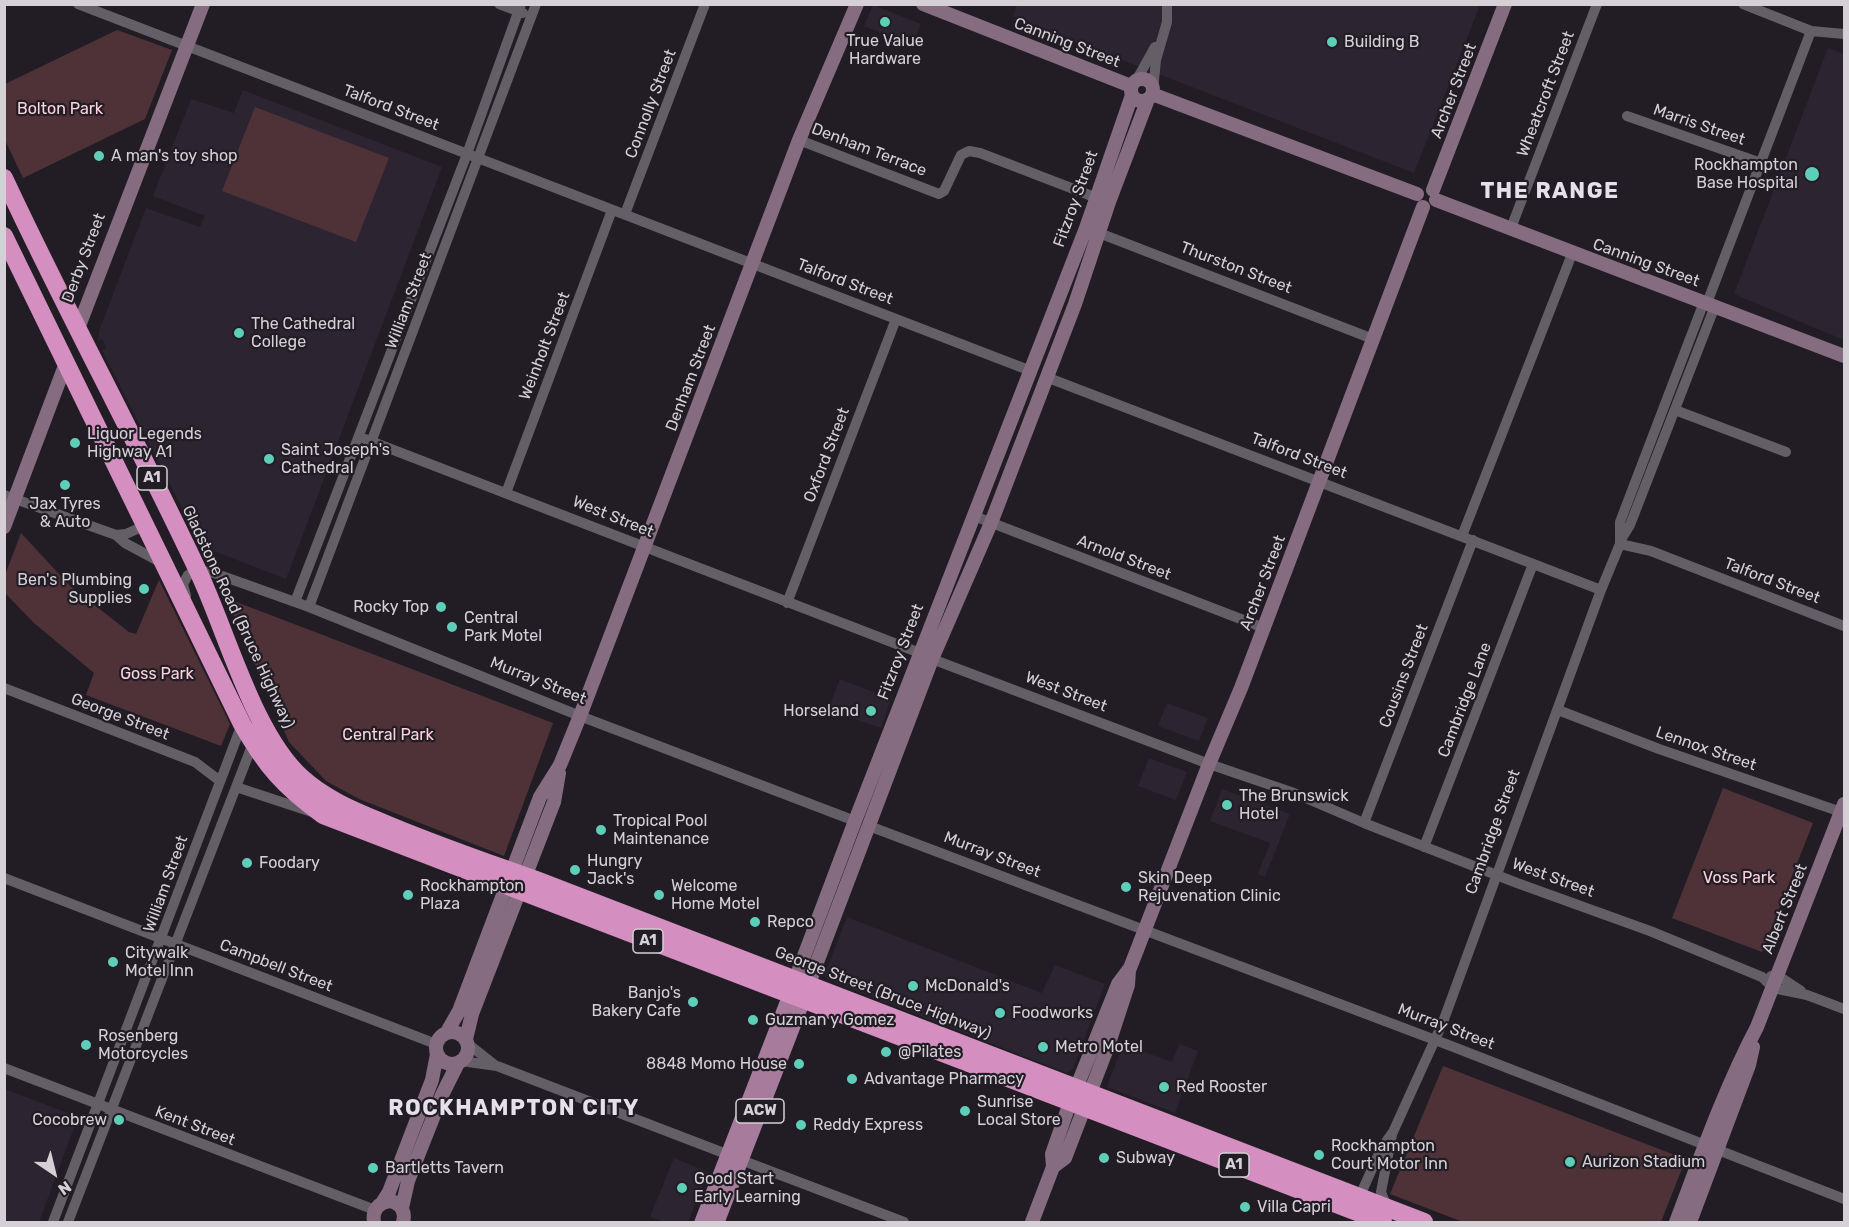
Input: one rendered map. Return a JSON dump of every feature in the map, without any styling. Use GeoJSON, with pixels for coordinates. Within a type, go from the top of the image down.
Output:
{"type":"FeatureCollection","features":[{"type":"Feature","properties":{"kind":"highway","name":"Gladstone Road (Bruce Highway)"},"geometry":{"type":"LineString","coordinates":[[4,178],[77,331],[198,571],[256,709],[279,751],[326,806]]}},
{"type":"Feature","properties":{"kind":"highway","name":"A1"},"geometry":{"type":"LineString","coordinates":[[4,236],[242,724],[270,769],[282,781],[326,806]]}},
{"type":"Feature","properties":{"kind":"highway","name":"Derby Street"},"geometry":{"type":"LineString","coordinates":[[66,363],[77,331]]}},
{"type":"Feature","properties":{"kind":"highway"},"geometry":{"type":"LineString","coordinates":[[237,664],[255,730],[253,743]]}},
{"type":"Feature","properties":{"kind":"highway","name":"George Street (Bruce Highway)"},"geometry":{"type":"LineString","coordinates":[[326,806],[417,837],[516,882],[1080,1099],[1355,1210],[1379,1218],[1424,1222]]}},
{"type":"Feature","properties":{"kind":"main road","name":"Fitzroy Street"},"geometry":{"type":"LineString","coordinates":[[717,1222],[735,1158],[799,990]]}},
{"type":"Feature","properties":{"kind":"main road","name":"Fitzroy Street"},"geometry":{"type":"LineString","coordinates":[[702,1222],[735,1158]]}},
{"type":"Feature","properties":{"kind":"street","name":"Talford Street"},"geometry":{"type":"LineString","coordinates":[[78,4],[186,48],[479,158],[1601,590]]}},
{"type":"Feature","properties":{"kind":"street","name":"Derby Street"},"geometry":{"type":"LineString","coordinates":[[77,331],[203,4]]}},
{"type":"Feature","properties":{"kind":"street"},"geometry":{"type":"LineString","coordinates":[[499,4],[519,8],[531,16]]}},
{"type":"Feature","properties":{"kind":"street","name":"William Street"},"geometry":{"type":"LineString","coordinates":[[309,607],[536,4]]}},
{"type":"Feature","properties":{"kind":"street","name":"Connolly Street"},"geometry":{"type":"LineString","coordinates":[[625,214],[705,4]]}},
{"type":"Feature","properties":{"kind":"street","name":"Denham Street"},"geometry":{"type":"LineString","coordinates":[[467,1042],[472,1014],[516,882],[540,797],[560,765],[580,716],[799,141],[857,4]]}},
{"type":"Feature","properties":{"kind":"street","name":"Canning Street"},"geometry":{"type":"LineString","coordinates":[[923,4],[1133,87]]}},
{"type":"Feature","properties":{"kind":"street"},"geometry":{"type":"LineString","coordinates":[[1161,4],[1165,11],[1162,29],[1152,54],[1133,87],[1137,100],[1151,94],[1420,201],[1424,188],[1435,195]]}},
{"type":"Feature","properties":{"kind":"street"},"geometry":{"type":"LineString","coordinates":[[1151,94],[1156,60],[1167,22],[1167,4]]}},
{"type":"Feature","properties":{"kind":"street","name":"Archer Street"},"geometry":{"type":"LineString","coordinates":[[1435,195],[1505,4]]}},
{"type":"Feature","properties":{"kind":"street","name":"Wheatcroft Street"},"geometry":{"type":"LineString","coordinates":[[1511,228],[1597,4]]}},
{"type":"Feature","properties":{"kind":"street"},"geometry":{"type":"LineString","coordinates":[[1743,4],[1811,31],[1845,34]]}},
{"type":"Feature","properties":{"kind":"street"},"geometry":{"type":"LineString","coordinates":[[295,602],[467,154],[519,8]]}},
{"type":"Feature","properties":{"kind":"street","name":"Cambridge Street"},"geometry":{"type":"LineString","coordinates":[[1620,542],[1620,522],[1709,304],[1811,31]]}},
{"type":"Feature","properties":{"kind":"street"},"geometry":{"type":"LineString","coordinates":[[1133,87],[1146,80],[1151,84],[1151,94]]}},
{"type":"Feature","properties":{"kind":"street","name":"Fitzroy Street"},"geometry":{"type":"LineString","coordinates":[[926,656],[991,523],[1075,304],[1099,233],[1110,159],[1133,87]]}},
{"type":"Feature","properties":{"kind":"street","name":"Fitzroy Street"},"geometry":{"type":"LineString","coordinates":[[799,990],[926,656],[974,516],[1086,228],[1125,165],[1151,94]]}},
{"type":"Feature","properties":{"kind":"street","name":"Marris Street"},"geometry":{"type":"LineString","coordinates":[[1627,116],[1761,163]]}},
{"type":"Feature","properties":{"kind":"street","name":"Denham Terrace"},"geometry":{"type":"LineString","coordinates":[[799,141],[939,194],[944,191],[962,155],[969,151],[980,153],[1103,200]]}},
{"type":"Feature","properties":{"kind":"street"},"geometry":{"type":"LineString","coordinates":[[1110,159],[1125,165]]}},
{"type":"Feature","properties":{"kind":"street","name":"Canning Street"},"geometry":{"type":"LineString","coordinates":[[1435,195],[1572,254],[1845,356]]}},
{"type":"Feature","properties":{"kind":"street","name":"Archer Street"},"geometry":{"type":"LineString","coordinates":[[1032,1222],[1053,1167],[1065,1158],[1080,1099],[1118,984],[1130,968],[1264,628],[1373,339],[1420,201]]}},
{"type":"Feature","properties":{"kind":"street","name":"Weinholt Street"},"geometry":{"type":"LineString","coordinates":[[506,493],[612,210]]}},
{"type":"Feature","properties":{"kind":"street","name":"Thurston Street"},"geometry":{"type":"LineString","coordinates":[[1086,228],[1373,339]]}},
{"type":"Feature","properties":{"kind":"street","name":"Cousins Street"},"geometry":{"type":"LineString","coordinates":[[1364,823],[1572,254]]}},
{"type":"Feature","properties":{"kind":"street","name":"Cambridge Street"},"geometry":{"type":"LineString","coordinates":[[1355,1210],[1381,1149],[1393,1132],[1435,1040],[1601,590],[1620,542],[1630,525],[1675,410],[1709,304]]}},
{"type":"Feature","properties":{"kind":"street","name":"Oxford Street"},"geometry":{"type":"LineString","coordinates":[[787,603],[896,319]]}},
{"type":"Feature","properties":{"kind":"street","name":"Derby Street"},"geometry":{"type":"LineString","coordinates":[[4,527],[9,497],[66,363]]}},
{"type":"Feature","properties":{"kind":"street"},"geometry":{"type":"LineString","coordinates":[[1675,410],[1786,452]]}},
{"type":"Feature","properties":{"kind":"street","name":"West Street"},"geometry":{"type":"LineString","coordinates":[[359,436],[787,603],[1209,764],[1294,793],[1424,847],[1650,931],[1775,982]]}},
{"type":"Feature","properties":{"kind":"street"},"geometry":{"type":"LineString","coordinates":[[9,497],[116,535],[125,543],[165,564]]}},
{"type":"Feature","properties":{"kind":"street","name":"Arnold Street"},"geometry":{"type":"LineString","coordinates":[[974,516],[1264,628]]}},
{"type":"Feature","properties":{"kind":"street"},"geometry":{"type":"LineString","coordinates":[[116,535],[126,534],[146,525]]}},
{"type":"Feature","properties":{"kind":"street","name":"Talford Street"},"geometry":{"type":"LineString","coordinates":[[1620,542],[1651,551],[1845,626]]}},
{"type":"Feature","properties":{"kind":"street","name":"Cambridge Lane"},"geometry":{"type":"LineString","coordinates":[[1424,847],[1533,564]]}},
{"type":"Feature","properties":{"kind":"street"},"geometry":{"type":"LineString","coordinates":[[198,571],[188,575],[183,584],[184,592],[201,627],[198,634]]}},
{"type":"Feature","properties":{"kind":"street","name":"Murray Street"},"geometry":{"type":"LineString","coordinates":[[198,571],[210,572],[309,607],[580,716],[1435,1040],[1845,1199]]}},
{"type":"Feature","properties":{"kind":"street","name":"George Street"},"geometry":{"type":"LineString","coordinates":[[4,688],[195,762],[220,781]]}},
{"type":"Feature","properties":{"kind":"street","name":"Lennox Street"},"geometry":{"type":"LineString","coordinates":[[1558,710],[1842,816]]}},
{"type":"Feature","properties":{"kind":"street","name":"William Street"},"geometry":{"type":"LineString","coordinates":[[53,1222],[242,724]]}},
{"type":"Feature","properties":{"kind":"street","name":"William Street"},"geometry":{"type":"LineString","coordinates":[[69,1222],[253,743]]}},
{"type":"Feature","properties":{"kind":"street"},"geometry":{"type":"LineString","coordinates":[[236,787],[305,811],[326,806]]}},
{"type":"Feature","properties":{"kind":"street","name":"Albert Street"},"geometry":{"type":"LineString","coordinates":[[1676,1222],[1749,1065],[1757,1027],[1842,816]]}},
{"type":"Feature","properties":{"kind":"street","name":"Campbell Street"},"geometry":{"type":"LineString","coordinates":[[4,878],[162,938],[436,1049]]}},
{"type":"Feature","properties":{"kind":"street","name":"Denham Street"},"geometry":{"type":"LineString","coordinates":[[447,1032],[459,1011],[516,882]]}},
{"type":"Feature","properties":{"kind":"street"},"geometry":{"type":"LineString","coordinates":[[1775,982],[1845,1010]]}},
{"type":"Feature","properties":{"kind":"street"},"geometry":{"type":"LineString","coordinates":[[377,1212],[389,1192],[432,1080],[438,1039],[447,1032],[458,1032],[497,1066]]}},
{"type":"Feature","properties":{"kind":"street"},"geometry":{"type":"LineString","coordinates":[[403,1215],[408,1182],[442,1095],[459,1062],[467,1054],[467,1042]]}},
{"type":"Feature","properties":{"kind":"street"},"geometry":{"type":"LineString","coordinates":[[436,1049],[439,1058],[448,1063],[497,1066],[904,1222]]}},
{"type":"Feature","properties":{"kind":"street","name":"Kent Street"},"geometry":{"type":"LineString","coordinates":[[4,1068],[377,1212]]}},
{"type":"Feature","properties":{"kind":"street","name":"Cambridge Street"},"geometry":{"type":"LineString","coordinates":[[1379,1218],[1381,1192],[1393,1132]]}},
{"type":"Feature","properties":{"kind":"street","name":"Albert Street"},"geometry":{"type":"LineString","coordinates":[[1690,1222],[1711,1147]]}},
{"type":"Feature","properties":{"kind":"street"},"geometry":{"type":"LineString","coordinates":[[377,1212],[395,1203],[403,1215]]}},
{"type":"Feature","properties":{"kind":"street"},"geometry":{"type":"LineString","coordinates":[[1355,1210],[1369,1208],[1404,1222]]}},
{"type":"Feature","properties":{"kind":"shaded area"},"geometry":{"type":"Polygon","coordinates":[[[1017,4],[1077,4],[1079,6],[1080,4],[1480,5],[1414,173],[1050,32],[1013,16],[1017,4]]]}},
{"type":"Feature","properties":{"kind":"shaded area"},"geometry":{"type":"Polygon","coordinates":[[[873,5],[921,24],[912,46],[864,26],[873,5]]]}},
{"type":"Feature","properties":{"kind":"shaded area","name":"Rockhampton Base Hospital"},"geometry":{"type":"Polygon","coordinates":[[[1828,48],[1844,54],[1844,340],[1734,294],[1828,48]]]}},
{"type":"Feature","properties":{"kind":"shaded area","name":"The Cathedral College"},"geometry":{"type":"Polygon","coordinates":[[[243,90],[442,167],[286,579],[201,546],[102,350],[106,348],[102,339],[98,341],[99,331],[146,208],[200,227],[205,216],[153,196],[191,99],[234,113],[243,90]]]}},
{"type":"Feature","properties":{"kind":"shaded area","name":"Horseland"},"geometry":{"type":"Polygon","coordinates":[[[840,679],[891,699],[881,728],[828,710],[840,679]]]}},
{"type":"Feature","properties":{"kind":"shaded area"},"geometry":{"type":"Polygon","coordinates":[[[1167,703],[1208,718],[1199,741],[1158,726],[1167,703]]]}},
{"type":"Feature","properties":{"kind":"shaded area"},"geometry":{"type":"Polygon","coordinates":[[[1149,758],[1187,772],[1176,800],[1138,786],[1149,758]]]}},
{"type":"Feature","properties":{"kind":"shaded area"},"geometry":{"type":"Polygon","coordinates":[[[1222,789],[1290,814],[1265,877],[1258,874],[1270,843],[1210,821],[1222,789]]]}},
{"type":"Feature","properties":{"kind":"shaded area"},"geometry":{"type":"Polygon","coordinates":[[[847,917],[1042,993],[1055,965],[1105,984],[1073,1069],[1067,1073],[828,980],[825,974],[847,917]]]}},
{"type":"Feature","properties":{"kind":"shaded area"},"geometry":{"type":"Polygon","coordinates":[[[1123,1044],[1172,1062],[1179,1044],[1198,1051],[1175,1113],[1107,1087],[1123,1044]]]}},
{"type":"Feature","properties":{"kind":"shaded area"},"geometry":{"type":"Polygon","coordinates":[[[5,1089],[78,1117],[39,1222],[5,1222],[5,1089]]]}},
{"type":"Feature","properties":{"kind":"shaded area","name":"Good Start Early Learning"},"geometry":{"type":"Polygon","coordinates":[[[674,1158],[708,1172],[688,1222],[665,1222],[650,1217],[674,1158]]]}},
{"type":"Feature","properties":{"kind":"green space","name":"Bolton Park"},"geometry":{"type":"Polygon","coordinates":[[[117,30],[172,50],[145,119],[23,178],[5,140],[5,84],[117,30]]]}},
{"type":"Feature","properties":{"kind":"green space"},"geometry":{"type":"Polygon","coordinates":[[[255,107],[389,158],[356,242],[222,191],[255,107]]]}},
{"type":"Feature","properties":{"kind":"green space","name":"Goss Park"},"geometry":{"type":"Polygon","coordinates":[[[21,533],[70,586],[129,632],[136,634],[159,580],[230,724],[221,746],[86,695],[94,673],[34,623],[5,593],[5,575],[21,533]]]}},
{"type":"Feature","properties":{"kind":"green space","name":"Central Park"},"geometry":{"type":"Polygon","coordinates":[[[226,598],[553,723],[504,856],[359,799],[326,781],[289,742],[226,598]]]}},
{"type":"Feature","properties":{"kind":"green space","name":"Voss Park"},"geometry":{"type":"Polygon","coordinates":[[[1723,788],[1813,823],[1762,952],[1672,918],[1723,788]]]}},
{"type":"Feature","properties":{"kind":"green space","name":"Aurizon Stadium"},"geometry":{"type":"Polygon","coordinates":[[[1443,1066],[1680,1157],[1683,1166],[1661,1222],[1463,1222],[1390,1194],[1443,1066]]]}},
{"type":"Feature","properties":{"kind":"place","name":"True Value Hardware"},"geometry":{"type":"Point","coordinates":[885,22]}},
{"type":"Feature","properties":{"kind":"place","name":"Building B"},"geometry":{"type":"Point","coordinates":[1332,42]}},
{"type":"Feature","properties":{"kind":"place","name":"A man's toy shop"},"geometry":{"type":"Point","coordinates":[99,156]}},
{"type":"Feature","properties":{"kind":"place","name":"Rockhampton Base Hospital"},"geometry":{"type":"Point","coordinates":[1812,174]}},
{"type":"Feature","properties":{"kind":"place","name":"The Cathedral College"},"geometry":{"type":"Point","coordinates":[239,333]}},
{"type":"Feature","properties":{"kind":"place","name":"Liquor Legends Highway A1"},"geometry":{"type":"Point","coordinates":[75,443]}},
{"type":"Feature","properties":{"kind":"place","name":"Saint Joseph's Cathedral"},"geometry":{"type":"Point","coordinates":[269,459]}},
{"type":"Feature","properties":{"kind":"place","name":"Jax Tyres & Auto"},"geometry":{"type":"Point","coordinates":[65,485]}},
{"type":"Feature","properties":{"kind":"place","name":"Ben's Plumbing Supplies"},"geometry":{"type":"Point","coordinates":[144,589]}},
{"type":"Feature","properties":{"kind":"place","name":"Rocky Top"},"geometry":{"type":"Point","coordinates":[441,607]}},
{"type":"Feature","properties":{"kind":"place","name":"Central Park Motel"},"geometry":{"type":"Point","coordinates":[452,627]}},
{"type":"Feature","properties":{"kind":"place","name":"Horseland"},"geometry":{"type":"Point","coordinates":[871,711]}},
{"type":"Feature","properties":{"kind":"place","name":"The Brunswick Hotel"},"geometry":{"type":"Point","coordinates":[1227,805]}},
{"type":"Feature","properties":{"kind":"place","name":"Tropical Pool Maintenance"},"geometry":{"type":"Point","coordinates":[601,830]}},
{"type":"Feature","properties":{"kind":"place","name":"Foodary"},"geometry":{"type":"Point","coordinates":[247,863]}},
{"type":"Feature","properties":{"kind":"place","name":"Hungry Jack's"},"geometry":{"type":"Point","coordinates":[575,870]}},
{"type":"Feature","properties":{"kind":"place","name":"Skin Deep Rejuvenation Clinic"},"geometry":{"type":"Point","coordinates":[1126,887]}},
{"type":"Feature","properties":{"kind":"place","name":"Rockhampton Plaza"},"geometry":{"type":"Point","coordinates":[408,895]}},
{"type":"Feature","properties":{"kind":"place","name":"Welcome Home Motel"},"geometry":{"type":"Point","coordinates":[659,895]}},
{"type":"Feature","properties":{"kind":"place","name":"Repco"},"geometry":{"type":"Point","coordinates":[755,922]}},
{"type":"Feature","properties":{"kind":"place","name":"Citywalk Motel Inn"},"geometry":{"type":"Point","coordinates":[113,962]}},
{"type":"Feature","properties":{"kind":"place","name":"McDonald's"},"geometry":{"type":"Point","coordinates":[913,986]}},
{"type":"Feature","properties":{"kind":"place","name":"Banjo's Bakery Cafe"},"geometry":{"type":"Point","coordinates":[693,1002]}},
{"type":"Feature","properties":{"kind":"place","name":"Foodworks"},"geometry":{"type":"Point","coordinates":[1000,1013]}},
{"type":"Feature","properties":{"kind":"place","name":"Guzman y Gomez"},"geometry":{"type":"Point","coordinates":[753,1020]}},
{"type":"Feature","properties":{"kind":"place","name":"Rosenberg Motorcycles"},"geometry":{"type":"Point","coordinates":[86,1045]}},
{"type":"Feature","properties":{"kind":"place","name":"Metro Motel"},"geometry":{"type":"Point","coordinates":[1043,1047]}},
{"type":"Feature","properties":{"kind":"place","name":"@Pilates"},"geometry":{"type":"Point","coordinates":[886,1052]}},
{"type":"Feature","properties":{"kind":"place","name":"8848 Momo House"},"geometry":{"type":"Point","coordinates":[799,1064]}},
{"type":"Feature","properties":{"kind":"place","name":"Advantage Pharmacy"},"geometry":{"type":"Point","coordinates":[852,1079]}},
{"type":"Feature","properties":{"kind":"place","name":"Red Rooster"},"geometry":{"type":"Point","coordinates":[1164,1087]}},
{"type":"Feature","properties":{"kind":"place","name":"Sunrise Local Store"},"geometry":{"type":"Point","coordinates":[965,1111]}},
{"type":"Feature","properties":{"kind":"place","name":"Cocobrew"},"geometry":{"type":"Point","coordinates":[119,1120]}},
{"type":"Feature","properties":{"kind":"place","name":"Reddy Express"},"geometry":{"type":"Point","coordinates":[801,1125]}},
{"type":"Feature","properties":{"kind":"place","name":"Rockhampton Court Motor Inn"},"geometry":{"type":"Point","coordinates":[1319,1155]}},
{"type":"Feature","properties":{"kind":"place","name":"Subway"},"geometry":{"type":"Point","coordinates":[1104,1158]}},
{"type":"Feature","properties":{"kind":"place","name":"Aurizon Stadium"},"geometry":{"type":"Point","coordinates":[1570,1162]}},
{"type":"Feature","properties":{"kind":"place","name":"Bartletts Tavern"},"geometry":{"type":"Point","coordinates":[373,1168]}},
{"type":"Feature","properties":{"kind":"place","name":"Good Start Early Learning"},"geometry":{"type":"Point","coordinates":[682,1188]}},
{"type":"Feature","properties":{"kind":"place","name":"Villa Capri"},"geometry":{"type":"Point","coordinates":[1245,1207]}},
{"type":"Feature","properties":{"kind":"district","name":"THE RANGE"},"geometry":{"type":"Point","coordinates":[1550,192]}},
{"type":"Feature","properties":{"kind":"district","name":"ROCKHAMPTON CITY"},"geometry":{"type":"Point","coordinates":[514,1109]}}]}
